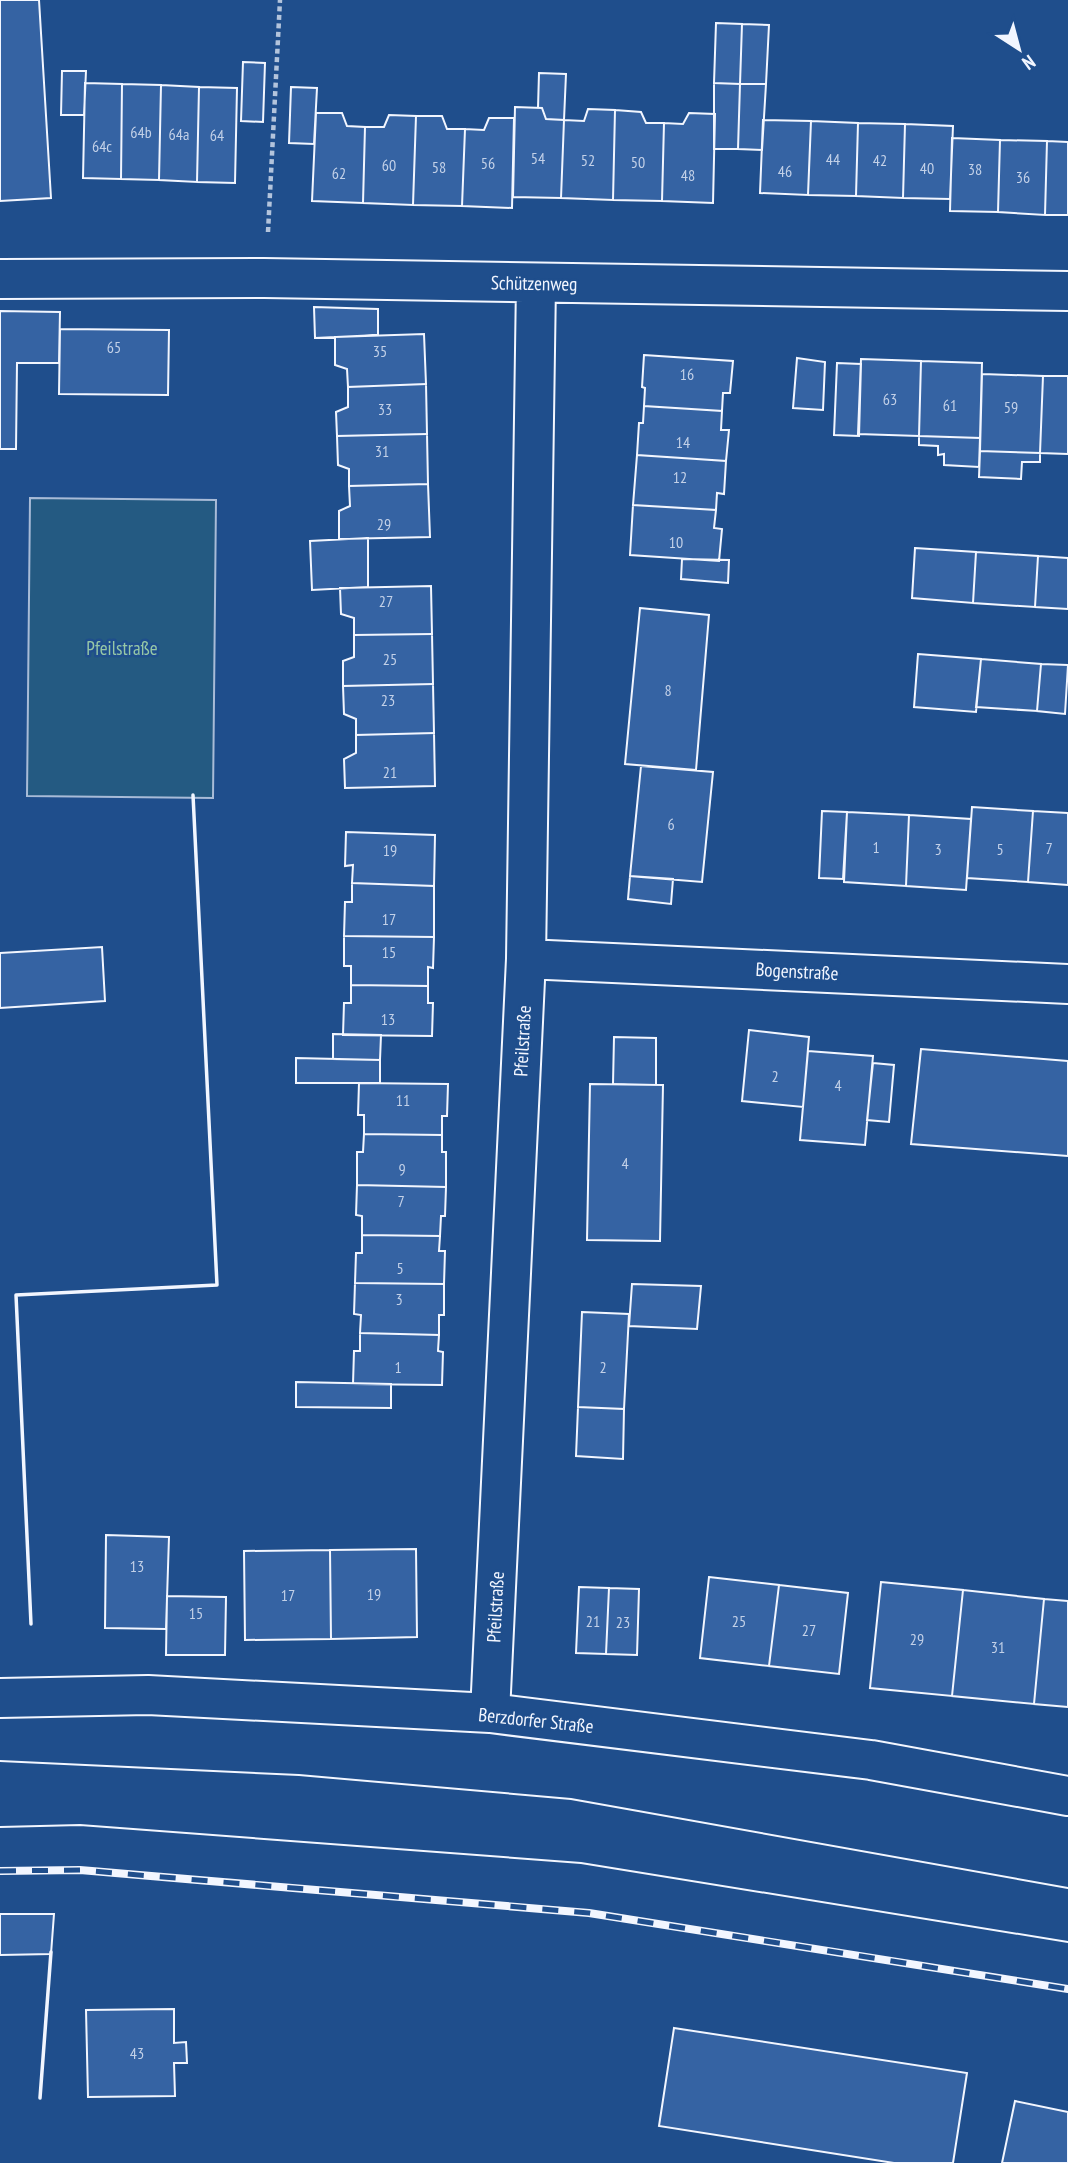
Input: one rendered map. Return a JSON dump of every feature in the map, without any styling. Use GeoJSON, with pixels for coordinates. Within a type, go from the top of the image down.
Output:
{"type":"FeatureCollection","features":[{"type":"Feature","properties":{"kind":"street","name":"Schützenweg"},"geometry":{"type":"LineString","coordinates":[[0,279],[264,278],[1068,291]]}},
{"type":"Feature","properties":{"kind":"street","name":"Pfeilstraße"},"geometry":{"type":"LineString","coordinates":[[490,1713],[526,959],[536,283]]}},
{"type":"Feature","properties":{"kind":"street","name":"Bogenstraße"},"geometry":{"type":"LineString","coordinates":[[526,959],[1068,984]]}},
{"type":"Feature","properties":{"kind":"street","name":"Berzdorfer Straße"},"geometry":{"type":"LineString","coordinates":[[0,1698],[148,1695],[490,1713],[871,1760],[1068,1796]]}},
{"type":"Feature","properties":{"kind":"path"},"geometry":{"type":"LineString","coordinates":[[264,278],[280,0]]}},
{"type":"Feature","properties":{"kind":"green space","name":"Pfeilstraße"},"geometry":{"type":"Polygon","coordinates":[[[30,498],[216,500],[213,798],[27,796],[30,498]]]}},
{"type":"Feature","properties":{"kind":"building"},"geometry":{"type":"Polygon","coordinates":[[[0,0],[39,0],[51,198],[0,201],[0,0]]]}},
{"type":"Feature","properties":{"kind":"building"},"geometry":{"type":"Polygon","coordinates":[[[716,23],[742,24],[740,84],[714,83],[716,23]]]}},
{"type":"Feature","properties":{"kind":"building"},"geometry":{"type":"Polygon","coordinates":[[[742,24],[769,25],[766,84],[740,84],[742,24]]]}},
{"type":"Feature","properties":{"kind":"building"},"geometry":{"type":"Polygon","coordinates":[[[243,62],[265,63],[263,122],[241,121],[243,62]]]}},
{"type":"Feature","properties":{"kind":"building"},"geometry":{"type":"Polygon","coordinates":[[[62,71],[86,71],[84,115],[61,115],[62,71]]]}},
{"type":"Feature","properties":{"kind":"building"},"geometry":{"type":"Polygon","coordinates":[[[539,73],[566,74],[564,120],[546,119],[542,108],[538,108],[539,73]]]}},
{"type":"Feature","properties":{"kind":"building"},"geometry":{"type":"Polygon","coordinates":[[[85,83],[122,84],[121,179],[83,178],[85,83]]]}},
{"type":"Feature","properties":{"kind":"building"},"geometry":{"type":"Polygon","coordinates":[[[714,83],[740,84],[738,149],[714,149],[714,83]]]}},
{"type":"Feature","properties":{"kind":"building"},"geometry":{"type":"Polygon","coordinates":[[[122,84],[161,85],[159,180],[121,179],[122,84]]]}},
{"type":"Feature","properties":{"kind":"building"},"geometry":{"type":"Polygon","coordinates":[[[740,84],[766,84],[762,150],[738,149],[740,84]]]}},
{"type":"Feature","properties":{"kind":"building"},"geometry":{"type":"Polygon","coordinates":[[[161,85],[199,87],[197,182],[159,180],[161,85]]]}},
{"type":"Feature","properties":{"kind":"building"},"geometry":{"type":"Polygon","coordinates":[[[199,87],[237,88],[235,183],[197,182],[199,87]]]}},
{"type":"Feature","properties":{"kind":"building"},"geometry":{"type":"Polygon","coordinates":[[[291,87],[317,88],[314,144],[289,143],[291,87]]]}},
{"type":"Feature","properties":{"kind":"building"},"geometry":{"type":"Polygon","coordinates":[[[515,107],[542,108],[546,119],[564,120],[561,198],[513,197],[515,107]]]}},
{"type":"Feature","properties":{"kind":"building"},"geometry":{"type":"Polygon","coordinates":[[[588,109],[615,110],[613,200],[561,198],[564,120],[584,121],[588,109]]]}},
{"type":"Feature","properties":{"kind":"building"},"geometry":{"type":"Polygon","coordinates":[[[615,110],[641,112],[646,123],[664,123],[662,201],[613,200],[615,110]]]}},
{"type":"Feature","properties":{"kind":"building"},"geometry":{"type":"Polygon","coordinates":[[[316,113],[342,113],[347,126],[365,127],[363,203],[312,201],[316,113]]]}},
{"type":"Feature","properties":{"kind":"building"},"geometry":{"type":"Polygon","coordinates":[[[689,113],[715,114],[713,203],[662,201],[664,123],[683,124],[689,113]]]}},
{"type":"Feature","properties":{"kind":"building"},"geometry":{"type":"Polygon","coordinates":[[[389,115],[416,116],[413,205],[363,203],[365,127],[384,127],[389,115]]]}},
{"type":"Feature","properties":{"kind":"building"},"geometry":{"type":"Polygon","coordinates":[[[416,116],[442,116],[447,129],[465,129],[462,206],[413,205],[416,116]]]}},
{"type":"Feature","properties":{"kind":"building"},"geometry":{"type":"Polygon","coordinates":[[[489,118],[514,118],[512,208],[462,206],[465,129],[484,130],[489,118]]]}},
{"type":"Feature","properties":{"kind":"building"},"geometry":{"type":"Polygon","coordinates":[[[763,120],[811,121],[808,195],[760,193],[763,120]]]}},
{"type":"Feature","properties":{"kind":"building"},"geometry":{"type":"Polygon","coordinates":[[[811,121],[858,123],[856,196],[808,195],[811,121]]]}},
{"type":"Feature","properties":{"kind":"building"},"geometry":{"type":"Polygon","coordinates":[[[858,123],[905,124],[903,198],[856,196],[858,123]]]}},
{"type":"Feature","properties":{"kind":"building"},"geometry":{"type":"Polygon","coordinates":[[[905,124],[953,126],[950,199],[903,198],[905,124]]]}},
{"type":"Feature","properties":{"kind":"building"},"geometry":{"type":"Polygon","coordinates":[[[952,138],[1000,140],[998,212],[950,211],[952,138]]]}},
{"type":"Feature","properties":{"kind":"building"},"geometry":{"type":"Polygon","coordinates":[[[1000,140],[1047,141],[1045,215],[998,212],[1000,140]]]}},
{"type":"Feature","properties":{"kind":"building"},"geometry":{"type":"Polygon","coordinates":[[[1047,141],[1068,142],[1068,215],[1045,215],[1047,141]]]}},
{"type":"Feature","properties":{"kind":"building"},"geometry":{"type":"Polygon","coordinates":[[[314,307],[378,309],[378,335],[315,338],[314,307]]]}},
{"type":"Feature","properties":{"kind":"building"},"geometry":{"type":"Polygon","coordinates":[[[0,311],[60,312],[59,363],[17,363],[16,449],[0,449],[0,311]]]}},
{"type":"Feature","properties":{"kind":"building"},"geometry":{"type":"Polygon","coordinates":[[[60,329],[169,330],[168,395],[59,394],[60,329]]]}},
{"type":"Feature","properties":{"kind":"building"},"geometry":{"type":"Polygon","coordinates":[[[424,334],[426,384],[348,387],[347,369],[335,365],[335,337],[424,334]]]}},
{"type":"Feature","properties":{"kind":"building"},"geometry":{"type":"Polygon","coordinates":[[[644,355],[733,361],[730,393],[723,393],[722,411],[644,406],[644,355]]]}},
{"type":"Feature","properties":{"kind":"building"},"geometry":{"type":"Polygon","coordinates":[[[797,358],[825,362],[823,410],[793,408],[797,358]]]}},
{"type":"Feature","properties":{"kind":"building"},"geometry":{"type":"Polygon","coordinates":[[[861,359],[921,361],[919,436],[858,434],[861,359]]]}},
{"type":"Feature","properties":{"kind":"building"},"geometry":{"type":"Polygon","coordinates":[[[921,361],[982,363],[980,438],[919,436],[921,361]]]}},
{"type":"Feature","properties":{"kind":"building"},"geometry":{"type":"Polygon","coordinates":[[[837,363],[861,364],[859,436],[834,435],[837,363]]]}},
{"type":"Feature","properties":{"kind":"building"},"geometry":{"type":"Polygon","coordinates":[[[982,374],[1043,376],[1040,453],[980,451],[982,374]]]}},
{"type":"Feature","properties":{"kind":"building"},"geometry":{"type":"Polygon","coordinates":[[[1043,376],[1068,376],[1068,454],[1040,453],[1043,376]]]}},
{"type":"Feature","properties":{"kind":"building"},"geometry":{"type":"Polygon","coordinates":[[[426,384],[427,434],[337,436],[336,412],[348,407],[348,387],[426,384]]]}},
{"type":"Feature","properties":{"kind":"building"},"geometry":{"type":"Polygon","coordinates":[[[644,406],[722,411],[721,430],[729,430],[726,461],[637,455],[639,423],[643,423],[644,406]]]}},
{"type":"Feature","properties":{"kind":"building"},"geometry":{"type":"Polygon","coordinates":[[[427,434],[428,484],[349,486],[349,469],[338,465],[337,436],[427,434]]]}},
{"type":"Feature","properties":{"kind":"building"},"geometry":{"type":"Polygon","coordinates":[[[919,436],[980,438],[979,467],[944,465],[944,454],[938,455],[938,446],[919,445],[919,436]]]}},
{"type":"Feature","properties":{"kind":"building"},"geometry":{"type":"Polygon","coordinates":[[[980,451],[1040,453],[1040,462],[1022,462],[1021,479],[979,477],[980,451]]]}},
{"type":"Feature","properties":{"kind":"building"},"geometry":{"type":"Polygon","coordinates":[[[637,455],[726,461],[724,494],[717,493],[716,510],[633,505],[637,455]]]}},
{"type":"Feature","properties":{"kind":"building"},"geometry":{"type":"Polygon","coordinates":[[[428,484],[430,537],[339,539],[339,511],[350,506],[349,486],[428,484]]]}},
{"type":"Feature","properties":{"kind":"building"},"geometry":{"type":"Polygon","coordinates":[[[633,505],[716,510],[714,528],[722,529],[719,561],[630,555],[633,505]]]}},
{"type":"Feature","properties":{"kind":"building"},"geometry":{"type":"Polygon","coordinates":[[[368,538],[368,587],[312,590],[310,541],[368,538]]]}},
{"type":"Feature","properties":{"kind":"building"},"geometry":{"type":"Polygon","coordinates":[[[915,548],[976,552],[973,603],[912,598],[915,548]]]}},
{"type":"Feature","properties":{"kind":"building"},"geometry":{"type":"Polygon","coordinates":[[[976,552],[1038,556],[1035,607],[973,603],[976,552]]]}},
{"type":"Feature","properties":{"kind":"building"},"geometry":{"type":"Polygon","coordinates":[[[1038,556],[1068,558],[1068,609],[1035,607],[1038,556]]]}},
{"type":"Feature","properties":{"kind":"building"},"geometry":{"type":"Polygon","coordinates":[[[682,559],[729,560],[728,583],[681,579],[682,559]]]}},
{"type":"Feature","properties":{"kind":"building"},"geometry":{"type":"Polygon","coordinates":[[[431,586],[432,634],[354,635],[354,618],[341,614],[340,588],[431,586]]]}},
{"type":"Feature","properties":{"kind":"building"},"geometry":{"type":"Polygon","coordinates":[[[640,608],[709,615],[696,770],[625,764],[640,608]]]}},
{"type":"Feature","properties":{"kind":"building"},"geometry":{"type":"Polygon","coordinates":[[[432,634],[433,684],[343,686],[343,661],[354,657],[354,635],[432,634]]]}},
{"type":"Feature","properties":{"kind":"building"},"geometry":{"type":"Polygon","coordinates":[[[918,654],[981,659],[976,712],[914,707],[918,654]]]}},
{"type":"Feature","properties":{"kind":"building"},"geometry":{"type":"Polygon","coordinates":[[[981,659],[1041,664],[1037,711],[976,707],[981,659]]]}},
{"type":"Feature","properties":{"kind":"building"},"geometry":{"type":"Polygon","coordinates":[[[1041,664],[1068,665],[1065,714],[1037,711],[1041,664]]]}},
{"type":"Feature","properties":{"kind":"building"},"geometry":{"type":"Polygon","coordinates":[[[433,684],[434,733],[356,735],[356,719],[344,714],[343,686],[433,684]]]}},
{"type":"Feature","properties":{"kind":"building"},"geometry":{"type":"Polygon","coordinates":[[[434,733],[435,786],[345,788],[344,759],[356,753],[356,735],[434,733]]]}},
{"type":"Feature","properties":{"kind":"building"},"geometry":{"type":"Polygon","coordinates":[[[641,766],[713,772],[702,882],[630,876],[641,766]]]}},
{"type":"Feature","properties":{"kind":"building"},"geometry":{"type":"Polygon","coordinates":[[[972,807],[1033,811],[1028,882],[967,878],[972,807]]]}},
{"type":"Feature","properties":{"kind":"building"},"geometry":{"type":"Polygon","coordinates":[[[822,811],[847,812],[843,879],[819,878],[822,811]]]}},
{"type":"Feature","properties":{"kind":"building"},"geometry":{"type":"Polygon","coordinates":[[[1033,811],[1068,813],[1068,885],[1028,882],[1033,811]]]}},
{"type":"Feature","properties":{"kind":"building"},"geometry":{"type":"Polygon","coordinates":[[[847,812],[909,815],[906,886],[844,882],[847,812]]]}},
{"type":"Feature","properties":{"kind":"building"},"geometry":{"type":"Polygon","coordinates":[[[909,815],[971,819],[966,890],[906,886],[909,815]]]}},
{"type":"Feature","properties":{"kind":"building"},"geometry":{"type":"Polygon","coordinates":[[[346,832],[435,835],[434,886],[352,883],[353,865],[345,866],[346,832]]]}},
{"type":"Feature","properties":{"kind":"building"},"geometry":{"type":"Polygon","coordinates":[[[630,876],[673,879],[671,904],[628,899],[630,876]]]}},
{"type":"Feature","properties":{"kind":"building"},"geometry":{"type":"Polygon","coordinates":[[[352,883],[434,886],[434,937],[344,936],[345,902],[352,902],[352,883]]]}},
{"type":"Feature","properties":{"kind":"building"},"geometry":{"type":"Polygon","coordinates":[[[344,936],[434,937],[433,968],[428,967],[428,986],[351,985],[351,966],[344,966],[344,936]]]}},
{"type":"Feature","properties":{"kind":"building"},"geometry":{"type":"Polygon","coordinates":[[[102,947],[105,1001],[0,1008],[0,953],[102,947]]]}},
{"type":"Feature","properties":{"kind":"building"},"geometry":{"type":"Polygon","coordinates":[[[351,985],[428,986],[428,1003],[433,1003],[432,1036],[343,1035],[344,1003],[351,1003],[351,985]]]}},
{"type":"Feature","properties":{"kind":"building"},"geometry":{"type":"Polygon","coordinates":[[[749,1030],[809,1037],[803,1107],[742,1101],[749,1030]]]}},
{"type":"Feature","properties":{"kind":"building"},"geometry":{"type":"Polygon","coordinates":[[[333,1034],[381,1035],[380,1060],[333,1059],[333,1034]]]}},
{"type":"Feature","properties":{"kind":"building"},"geometry":{"type":"Polygon","coordinates":[[[614,1037],[656,1038],[656,1085],[613,1084],[614,1037]]]}},
{"type":"Feature","properties":{"kind":"building"},"geometry":{"type":"Polygon","coordinates":[[[921,1049],[1068,1061],[1068,1156],[911,1144],[921,1049]]]}},
{"type":"Feature","properties":{"kind":"building"},"geometry":{"type":"Polygon","coordinates":[[[808,1051],[873,1056],[865,1145],[800,1140],[808,1051]]]}},
{"type":"Feature","properties":{"kind":"building"},"geometry":{"type":"Polygon","coordinates":[[[296,1058],[380,1060],[380,1083],[296,1083],[296,1058]]]}},
{"type":"Feature","properties":{"kind":"building"},"geometry":{"type":"Polygon","coordinates":[[[873,1063],[894,1065],[889,1122],[867,1120],[873,1063]]]}},
{"type":"Feature","properties":{"kind":"building"},"geometry":{"type":"Polygon","coordinates":[[[359,1083],[448,1084],[447,1116],[442,1116],[442,1135],[364,1134],[364,1115],[358,1115],[359,1083]]]}},
{"type":"Feature","properties":{"kind":"building"},"geometry":{"type":"Polygon","coordinates":[[[590,1084],[663,1085],[660,1241],[587,1240],[590,1084]]]}},
{"type":"Feature","properties":{"kind":"building"},"geometry":{"type":"Polygon","coordinates":[[[364,1134],[442,1135],[442,1152],[446,1152],[446,1187],[357,1185],[357,1152],[363,1152],[364,1134]]]}},
{"type":"Feature","properties":{"kind":"building"},"geometry":{"type":"Polygon","coordinates":[[[357,1185],[446,1187],[445,1216],[441,1216],[440,1236],[362,1235],[362,1216],[356,1215],[357,1185]]]}},
{"type":"Feature","properties":{"kind":"building"},"geometry":{"type":"Polygon","coordinates":[[[362,1235],[440,1236],[439,1251],[445,1251],[444,1284],[355,1283],[356,1253],[362,1253],[362,1235]]]}},
{"type":"Feature","properties":{"kind":"building"},"geometry":{"type":"Polygon","coordinates":[[[355,1283],[444,1284],[444,1315],[439,1315],[439,1335],[360,1333],[361,1315],[354,1314],[355,1283]]]}},
{"type":"Feature","properties":{"kind":"building"},"geometry":{"type":"Polygon","coordinates":[[[632,1284],[701,1286],[697,1329],[629,1326],[632,1284]]]}},
{"type":"Feature","properties":{"kind":"building"},"geometry":{"type":"Polygon","coordinates":[[[582,1312],[629,1314],[624,1409],[578,1407],[582,1312]]]}},
{"type":"Feature","properties":{"kind":"building"},"geometry":{"type":"Polygon","coordinates":[[[360,1333],[439,1335],[438,1351],[443,1352],[442,1385],[353,1384],[354,1351],[360,1351],[360,1333]]]}},
{"type":"Feature","properties":{"kind":"building"},"geometry":{"type":"Polygon","coordinates":[[[296,1382],[391,1384],[391,1408],[296,1407],[296,1382]]]}},
{"type":"Feature","properties":{"kind":"building"},"geometry":{"type":"Polygon","coordinates":[[[578,1407],[624,1409],[623,1459],[576,1456],[578,1407]]]}},
{"type":"Feature","properties":{"kind":"building"},"geometry":{"type":"Polygon","coordinates":[[[106,1535],[169,1537],[166,1629],[105,1628],[106,1535]]]}},
{"type":"Feature","properties":{"kind":"building"},"geometry":{"type":"Polygon","coordinates":[[[416,1549],[417,1637],[331,1639],[330,1550],[416,1549]]]}},
{"type":"Feature","properties":{"kind":"building"},"geometry":{"type":"Polygon","coordinates":[[[330,1550],[331,1639],[245,1640],[244,1551],[330,1550]]]}},
{"type":"Feature","properties":{"kind":"building"},"geometry":{"type":"Polygon","coordinates":[[[709,1577],[779,1585],[769,1666],[700,1658],[709,1577]]]}},
{"type":"Feature","properties":{"kind":"building"},"geometry":{"type":"Polygon","coordinates":[[[881,1582],[963,1590],[952,1696],[870,1688],[881,1582]]]}},
{"type":"Feature","properties":{"kind":"building"},"geometry":{"type":"Polygon","coordinates":[[[779,1585],[848,1593],[839,1674],[769,1666],[779,1585]]]}},
{"type":"Feature","properties":{"kind":"building"},"geometry":{"type":"Polygon","coordinates":[[[579,1587],[609,1588],[606,1654],[576,1653],[579,1587]]]}},
{"type":"Feature","properties":{"kind":"building"},"geometry":{"type":"Polygon","coordinates":[[[609,1588],[639,1589],[637,1655],[606,1654],[609,1588]]]}},
{"type":"Feature","properties":{"kind":"building"},"geometry":{"type":"Polygon","coordinates":[[[963,1590],[1044,1599],[1034,1704],[952,1696],[963,1590]]]}},
{"type":"Feature","properties":{"kind":"building"},"geometry":{"type":"Polygon","coordinates":[[[167,1596],[226,1597],[225,1655],[166,1655],[167,1596]]]}},
{"type":"Feature","properties":{"kind":"building"},"geometry":{"type":"Polygon","coordinates":[[[1044,1599],[1068,1601],[1068,1707],[1034,1704],[1044,1599]]]}},
{"type":"Feature","properties":{"kind":"building"},"geometry":{"type":"Polygon","coordinates":[[[0,1914],[54,1914],[51,1954],[0,1955],[0,1914]]]}},
{"type":"Feature","properties":{"kind":"building"},"geometry":{"type":"Polygon","coordinates":[[[174,2009],[174,2043],[186,2042],[187,2063],[174,2063],[175,2096],[88,2097],[86,2010],[174,2009]]]}},
{"type":"Feature","properties":{"kind":"building"},"geometry":{"type":"Polygon","coordinates":[[[674,2028],[967,2073],[953,2163],[894,2163],[659,2126],[674,2028]]]}},
{"type":"Feature","properties":{"kind":"building"},"geometry":{"type":"Polygon","coordinates":[[[1015,2101],[1068,2112],[1068,2163],[1002,2163],[1015,2101]]]}},
{"type":"Feature","properties":{"kind":"tram line"},"geometry":{"type":"LineString","coordinates":[[0,1761],[299,1775],[571,1799],[1068,1888]]}},
{"type":"Feature","properties":{"kind":"tram line"},"geometry":{"type":"LineString","coordinates":[[0,1827],[80,1825],[581,1863],[1068,1942]]}},
{"type":"Feature","properties":{"kind":"railway"},"geometry":{"type":"LineString","coordinates":[[0,1871],[80,1870],[589,1913],[1068,1989]]}},
{"type":"Feature","properties":{"kind":"wall"},"geometry":{"type":"LineString","coordinates":[[31,1624],[16,1295],[217,1285],[193,795]]}},
{"type":"Feature","properties":{"kind":"wall"},"geometry":{"type":"LineString","coordinates":[[40,2098],[51,1952]]}}]}
